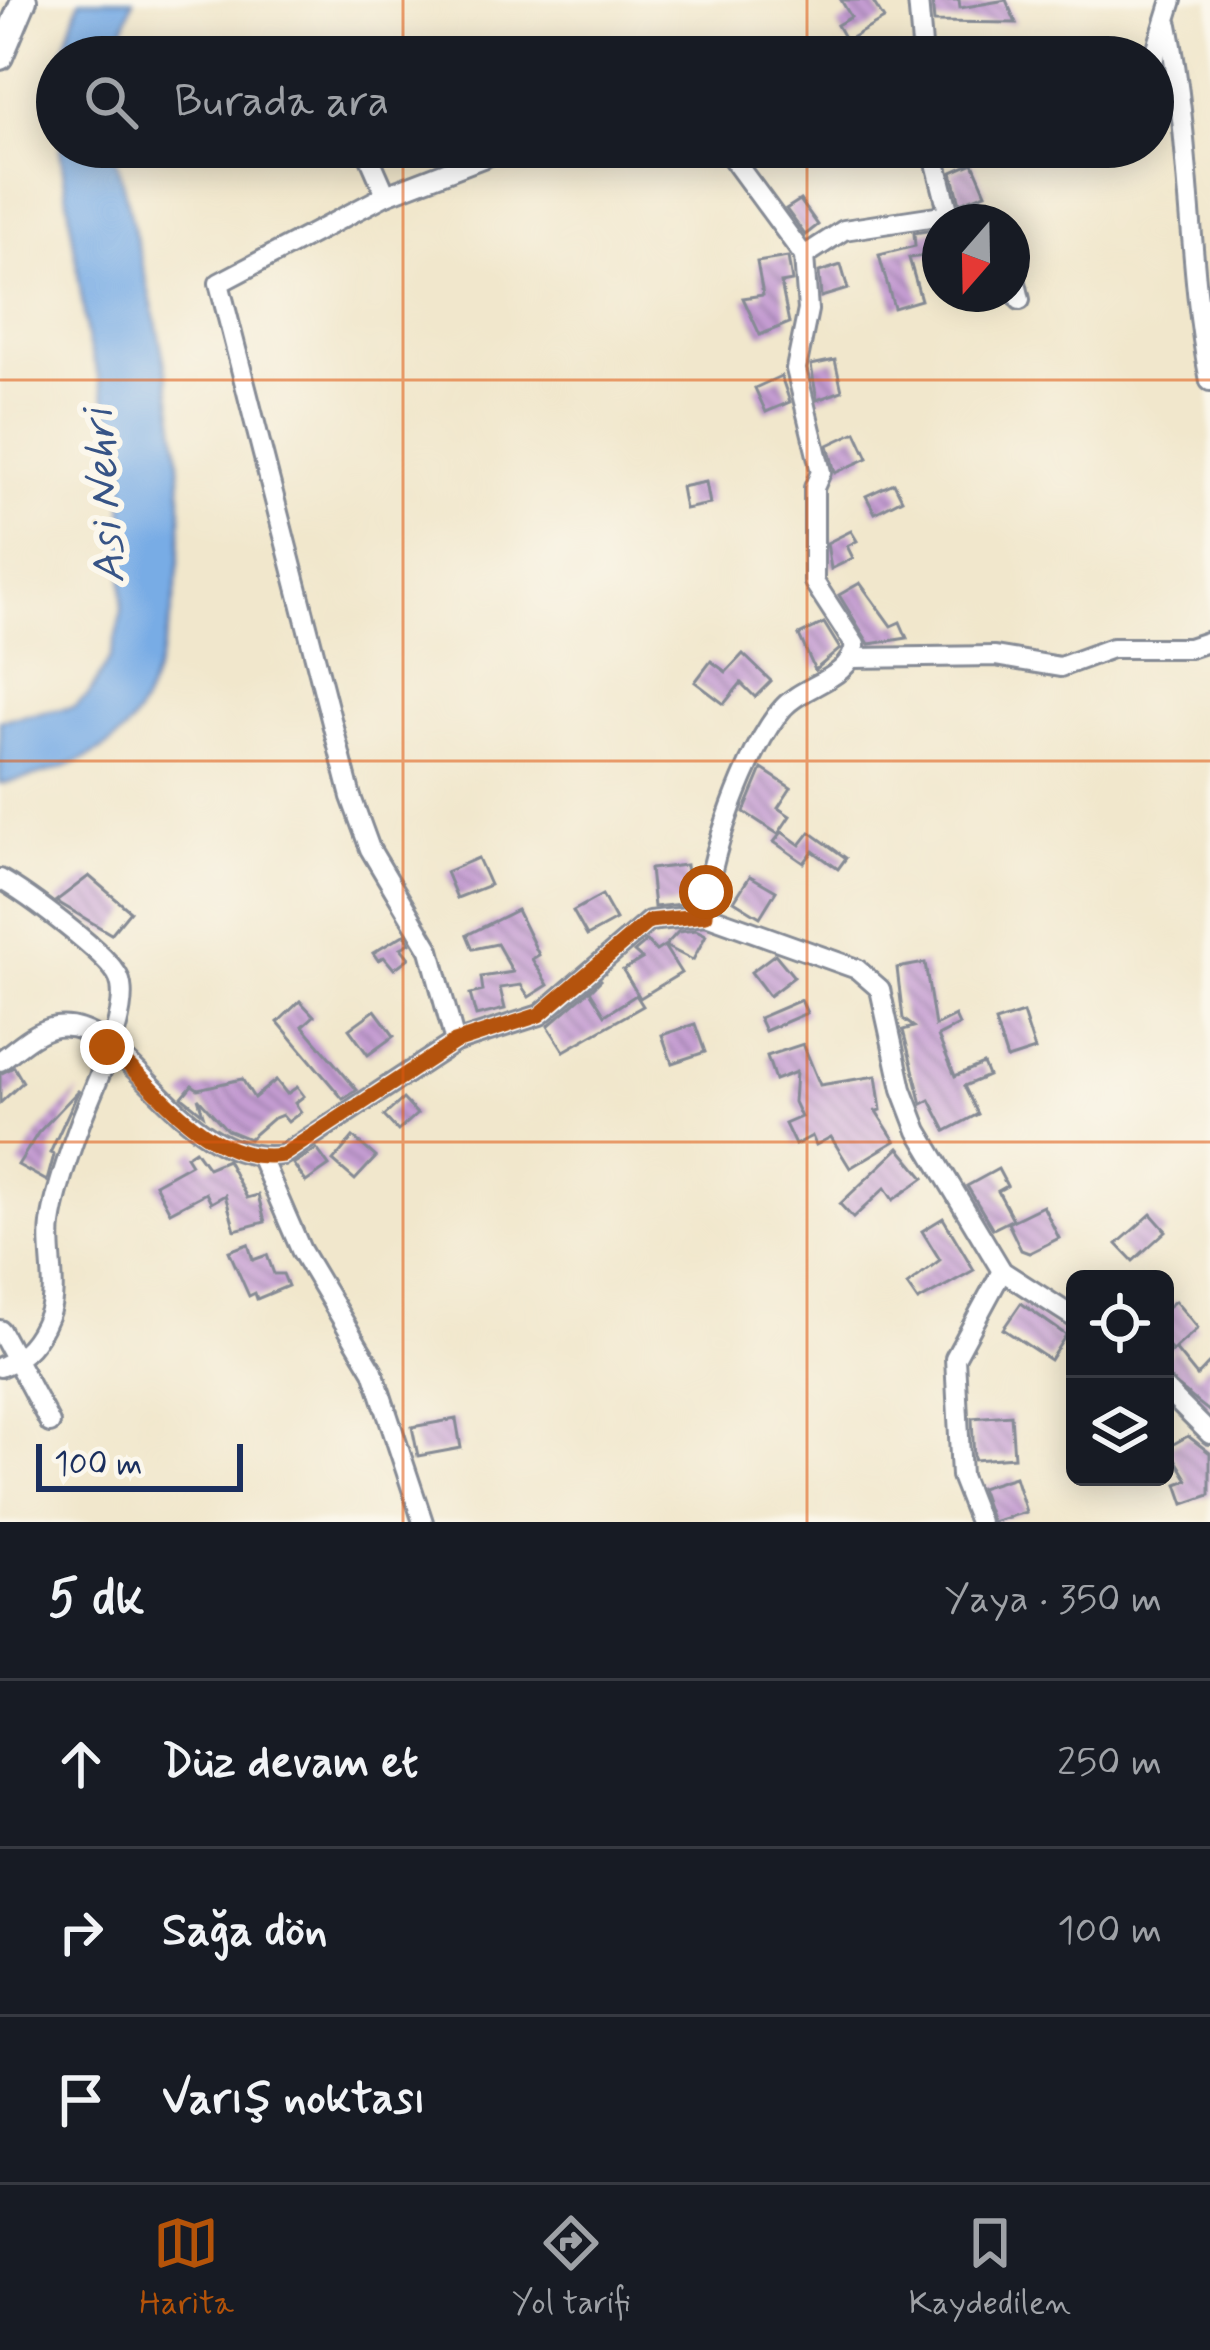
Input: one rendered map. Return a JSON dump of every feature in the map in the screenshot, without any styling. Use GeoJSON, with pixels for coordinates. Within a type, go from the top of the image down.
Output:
{"type":"FeatureCollection","features":[{"type":"Feature","properties":{"kind":"main road"},"geometry":{"type":"LineString","coordinates":[[0,57],[24,0]]}},
{"type":"Feature","properties":{"kind":"street"},"geometry":{"type":"LineString","coordinates":[[918,0],[921,36]]}},
{"type":"Feature","properties":{"kind":"street"},"geometry":{"type":"LineString","coordinates":[[1163,36],[1172,0]]}},
{"type":"Feature","properties":{"kind":"street"},"geometry":{"type":"LineString","coordinates":[[1168,25],[1170,36]]}},
{"type":"Feature","properties":{"kind":"street"},"geometry":{"type":"LineString","coordinates":[[1174,55],[1183,101],[1194,296],[1210,381]]}},
{"type":"Feature","properties":{"kind":"street"},"geometry":{"type":"LineString","coordinates":[[374,168],[386,196]]}},
{"type":"Feature","properties":{"kind":"street"},"geometry":{"type":"LineString","coordinates":[[455,1042],[430,950],[370,849],[352,797],[219,283],[386,196],[457,168]]}},
{"type":"Feature","properties":{"kind":"street"},"geometry":{"type":"LineString","coordinates":[[706,915],[712,855],[770,724],[804,689],[836,675],[853,658],[855,645],[814,582],[814,488],[820,472],[796,369],[808,310],[804,256],[739,168]]}},
{"type":"Feature","properties":{"kind":"street"},"geometry":{"type":"LineString","coordinates":[[940,168],[953,204]]}},
{"type":"Feature","properties":{"kind":"street"},"geometry":{"type":"LineString","coordinates":[[804,256],[844,230],[922,222]]}},
{"type":"Feature","properties":{"kind":"street"},"geometry":{"type":"LineString","coordinates":[[853,658],[995,656],[1060,667],[1112,648],[1189,649],[1210,641]]}},
{"type":"Feature","properties":{"kind":"street"},"geometry":{"type":"LineString","coordinates":[[0,879],[36,900],[68,932],[101,954],[119,978],[123,1007],[51,1223],[51,1310],[37,1340],[19,1360],[0,1367]]}},
{"type":"Feature","properties":{"kind":"street"},"geometry":{"type":"LineString","coordinates":[[0,1061],[51,1028],[75,1026],[107,1047],[201,1131],[261,1158],[283,1155],[322,1134],[455,1042],[539,1015],[649,921],[706,915],[857,969],[880,989],[902,1089],[918,1132],[1002,1271],[1066,1312]]}},
{"type":"Feature","properties":{"kind":"street"},"geometry":{"type":"LineString","coordinates":[[261,1158],[301,1250],[373,1371],[423,1522]]}},
{"type":"Feature","properties":{"kind":"street"},"geometry":{"type":"LineString","coordinates":[[979,1522],[961,1476],[955,1358],[1002,1271]]}},
{"type":"Feature","properties":{"kind":"street"},"geometry":{"type":"LineString","coordinates":[[0,1330],[50,1423]]}},
{"type":"Feature","properties":{"kind":"street"},"geometry":{"type":"LineString","coordinates":[[1174,1398],[1210,1434]]}},
{"type":"Feature","properties":{"kind":"water"},"geometry":{"type":"Polygon","coordinates":[[[80,0],[133,0],[121,36],[68,36],[80,0]]]}},
{"type":"Feature","properties":{"kind":"water"},"geometry":{"type":"Polygon","coordinates":[[[63,168],[118,168],[173,413],[180,472],[176,589],[152,680],[125,731],[83,759],[0,784],[0,720],[74,707],[88,696],[111,657],[122,611],[124,460],[88,342],[63,168]]]}},
{"type":"Feature","properties":{"kind":"building"},"geometry":{"type":"Polygon","coordinates":[[[841,0],[872,0],[884,19],[855,36],[843,36],[837,25],[851,17],[841,0]]]}},
{"type":"Feature","properties":{"kind":"building"},"geometry":{"type":"Polygon","coordinates":[[[932,0],[959,0],[960,8],[1006,0],[1016,23],[934,22],[932,0]]]}},
{"type":"Feature","properties":{"kind":"building"},"geometry":{"type":"Polygon","coordinates":[[[975,168],[986,193],[960,203],[952,172],[975,168]]]}},
{"type":"Feature","properties":{"kind":"building"},"geometry":{"type":"Polygon","coordinates":[[[800,200],[818,225],[805,235],[786,209],[800,200]]]}},
{"type":"Feature","properties":{"kind":"building"},"geometry":{"type":"Polygon","coordinates":[[[922,232],[922,256],[909,258],[921,300],[894,308],[879,255],[915,246],[914,233],[922,232]]]}},
{"type":"Feature","properties":{"kind":"building"},"geometry":{"type":"Polygon","coordinates":[[[788,257],[792,281],[781,283],[789,323],[760,335],[743,298],[763,295],[757,262],[788,257]]]}},
{"type":"Feature","properties":{"kind":"building"},"geometry":{"type":"Polygon","coordinates":[[[841,265],[848,289],[821,297],[819,272],[841,265]]]}},
{"type":"Feature","properties":{"kind":"building"},"geometry":{"type":"Polygon","coordinates":[[[835,360],[842,391],[817,400],[811,365],[835,360]]]}},
{"type":"Feature","properties":{"kind":"building"},"geometry":{"type":"Polygon","coordinates":[[[781,376],[790,402],[766,412],[755,388],[781,376]]]}},
{"type":"Feature","properties":{"kind":"building"},"geometry":{"type":"Polygon","coordinates":[[[856,432],[868,458],[835,473],[828,445],[856,432]]]}},
{"type":"Feature","properties":{"kind":"building"},"geometry":{"type":"Polygon","coordinates":[[[706,482],[710,504],[685,509],[681,487],[706,482]]]}},
{"type":"Feature","properties":{"kind":"building"},"geometry":{"type":"Polygon","coordinates":[[[894,483],[902,499],[875,513],[866,496],[894,483]]]}},
{"type":"Feature","properties":{"kind":"building"},"geometry":{"type":"Polygon","coordinates":[[[851,531],[857,541],[847,546],[853,558],[831,569],[827,543],[851,531]]]}},
{"type":"Feature","properties":{"kind":"building"},"geometry":{"type":"Polygon","coordinates":[[[860,583],[891,626],[900,622],[907,638],[869,644],[839,595],[860,583]]]}},
{"type":"Feature","properties":{"kind":"building"},"geometry":{"type":"Polygon","coordinates":[[[824,623],[840,649],[815,670],[799,635],[824,623]]]}},
{"type":"Feature","properties":{"kind":"building"},"geometry":{"type":"Polygon","coordinates":[[[743,654],[771,681],[755,697],[741,683],[724,704],[695,682],[711,661],[726,672],[743,654]]]}},
{"type":"Feature","properties":{"kind":"building"},"geometry":{"type":"Polygon","coordinates":[[[762,769],[791,788],[778,808],[790,816],[778,834],[744,812],[762,769]]]}},
{"type":"Feature","properties":{"kind":"building"},"geometry":{"type":"Polygon","coordinates":[[[782,832],[800,845],[810,832],[846,858],[838,869],[813,851],[804,863],[774,842],[782,832]]]}},
{"type":"Feature","properties":{"kind":"building"},"geometry":{"type":"Polygon","coordinates":[[[478,858],[490,885],[457,898],[446,872],[478,858]]]}},
{"type":"Feature","properties":{"kind":"building"},"geometry":{"type":"Polygon","coordinates":[[[686,865],[690,903],[654,907],[650,869],[686,865]]]}},
{"type":"Feature","properties":{"kind":"building"},"geometry":{"type":"Polygon","coordinates":[[[89,876],[130,911],[111,934],[56,901],[89,876]]]}},
{"type":"Feature","properties":{"kind":"building"},"geometry":{"type":"Polygon","coordinates":[[[750,876],[776,891],[760,917],[734,901],[750,876]]]}},
{"type":"Feature","properties":{"kind":"building"},"geometry":{"type":"Polygon","coordinates":[[[602,895],[616,920],[587,936],[573,911],[602,895]]]}},
{"type":"Feature","properties":{"kind":"building"},"geometry":{"type":"Polygon","coordinates":[[[517,910],[539,955],[532,959],[548,985],[529,997],[521,985],[500,988],[505,1009],[476,1016],[470,994],[483,991],[481,977],[513,972],[497,944],[473,949],[467,935],[517,910]]]}},
{"type":"Feature","properties":{"kind":"building"},"geometry":{"type":"Polygon","coordinates":[[[696,930],[706,935],[693,960],[665,946],[678,932],[696,930]]]}},
{"type":"Feature","properties":{"kind":"building"},"geometry":{"type":"Polygon","coordinates":[[[405,934],[410,943],[401,948],[409,958],[394,969],[384,957],[378,960],[373,953],[405,934]]]}},
{"type":"Feature","properties":{"kind":"building"},"geometry":{"type":"Polygon","coordinates":[[[647,941],[656,951],[664,946],[681,973],[640,998],[623,970],[642,959],[634,952],[647,941]]]}},
{"type":"Feature","properties":{"kind":"building"},"geometry":{"type":"Polygon","coordinates":[[[775,954],[794,977],[769,996],[751,972],[775,954]]]}},
{"type":"Feature","properties":{"kind":"building"},"geometry":{"type":"Polygon","coordinates":[[[925,963],[935,1026],[955,1016],[959,1025],[938,1036],[955,1076],[983,1064],[988,1076],[964,1086],[978,1114],[946,1131],[930,1100],[922,1104],[903,1030],[914,1027],[903,1019],[897,968],[925,963]]]}},
{"type":"Feature","properties":{"kind":"building"},"geometry":{"type":"Polygon","coordinates":[[[602,979],[590,991],[605,1015],[636,995],[643,1006],[564,1051],[548,1026],[602,979]]]}},
{"type":"Feature","properties":{"kind":"building"},"geometry":{"type":"Polygon","coordinates":[[[801,1000],[807,1013],[765,1031],[759,1018],[801,1000]]]}},
{"type":"Feature","properties":{"kind":"building"},"geometry":{"type":"Polygon","coordinates":[[[300,1001],[314,1016],[303,1026],[357,1090],[343,1099],[278,1022],[300,1001]]]}},
{"type":"Feature","properties":{"kind":"building"},"geometry":{"type":"Polygon","coordinates":[[[375,1010],[394,1036],[368,1055],[349,1029],[375,1010]]]}},
{"type":"Feature","properties":{"kind":"building"},"geometry":{"type":"Polygon","coordinates":[[[1023,1013],[1035,1050],[1007,1059],[995,1022],[1023,1013]]]}},
{"type":"Feature","properties":{"kind":"building"},"geometry":{"type":"Polygon","coordinates":[[[695,1024],[705,1052],[672,1063],[662,1035],[695,1024]]]}},
{"type":"Feature","properties":{"kind":"building"},"geometry":{"type":"Polygon","coordinates":[[[803,1044],[820,1085],[876,1076],[881,1110],[876,1111],[895,1141],[850,1168],[831,1137],[816,1145],[812,1136],[795,1145],[785,1124],[801,1117],[794,1102],[796,1072],[775,1080],[767,1056],[803,1044]]]}},
{"type":"Feature","properties":{"kind":"building"},"geometry":{"type":"Polygon","coordinates":[[[14,1067],[23,1082],[0,1103],[0,1074],[14,1067]]]}},
{"type":"Feature","properties":{"kind":"building"},"geometry":{"type":"Polygon","coordinates":[[[242,1079],[254,1098],[276,1080],[287,1094],[297,1087],[304,1096],[295,1103],[301,1112],[288,1122],[282,1115],[272,1119],[249,1139],[227,1130],[198,1098],[203,1114],[182,1097],[192,1085],[198,1089],[242,1079]]]}},
{"type":"Feature","properties":{"kind":"building"},"geometry":{"type":"Polygon","coordinates":[[[79,1090],[50,1153],[54,1155],[47,1181],[18,1165],[38,1133],[79,1090]]]}},
{"type":"Feature","properties":{"kind":"building"},"geometry":{"type":"Polygon","coordinates":[[[403,1099],[417,1114],[398,1131],[384,1116],[403,1099]]]}},
{"type":"Feature","properties":{"kind":"building"},"geometry":{"type":"Polygon","coordinates":[[[353,1137],[376,1157],[355,1180],[333,1161],[353,1137]]]}},
{"type":"Feature","properties":{"kind":"building"},"geometry":{"type":"Polygon","coordinates":[[[899,1148],[924,1178],[893,1200],[885,1188],[853,1218],[840,1204],[899,1148]]]}},
{"type":"Feature","properties":{"kind":"building"},"geometry":{"type":"Polygon","coordinates":[[[317,1149],[329,1166],[306,1182],[293,1164],[317,1149]]]}},
{"type":"Feature","properties":{"kind":"building"},"geometry":{"type":"Polygon","coordinates":[[[195,1150],[208,1168],[227,1160],[247,1198],[258,1195],[265,1222],[235,1230],[225,1195],[211,1203],[206,1193],[170,1212],[155,1184],[191,1164],[186,1156],[195,1150]]]}},
{"type":"Feature","properties":{"kind":"building"},"geometry":{"type":"Polygon","coordinates":[[[998,1169],[1007,1186],[998,1191],[1013,1219],[993,1229],[967,1186],[998,1169]]]}},
{"type":"Feature","properties":{"kind":"building"},"geometry":{"type":"Polygon","coordinates":[[[1043,1206],[1059,1238],[1029,1253],[1021,1250],[1008,1223],[1043,1206]]]}},
{"type":"Feature","properties":{"kind":"building"},"geometry":{"type":"Polygon","coordinates":[[[1151,1214],[1166,1231],[1133,1261],[1117,1244],[1151,1214]]]}},
{"type":"Feature","properties":{"kind":"building"},"geometry":{"type":"Polygon","coordinates":[[[943,1218],[974,1270],[918,1301],[907,1285],[940,1260],[922,1231],[943,1218]]]}},
{"type":"Feature","properties":{"kind":"building"},"geometry":{"type":"Polygon","coordinates":[[[248,1244],[253,1260],[267,1255],[274,1274],[283,1274],[288,1286],[257,1299],[255,1293],[249,1296],[229,1251],[248,1244]]]}},
{"type":"Feature","properties":{"kind":"building"},"geometry":{"type":"Polygon","coordinates":[[[1174,1302],[1198,1328],[1174,1349],[1174,1302]]]}},
{"type":"Feature","properties":{"kind":"building"},"geometry":{"type":"Polygon","coordinates":[[[1021,1303],[1066,1335],[1050,1360],[1003,1329],[1021,1303]]]}},
{"type":"Feature","properties":{"kind":"building"},"geometry":{"type":"Polygon","coordinates":[[[1174,1350],[1197,1376],[1210,1362],[1210,1412],[1174,1383],[1174,1350]]]}},
{"type":"Feature","properties":{"kind":"building"},"geometry":{"type":"Polygon","coordinates":[[[1011,1415],[1014,1457],[974,1460],[972,1418],[1011,1415]]]}},
{"type":"Feature","properties":{"kind":"building"},"geometry":{"type":"Polygon","coordinates":[[[456,1419],[461,1448],[418,1456],[412,1427],[456,1419]]]}},
{"type":"Feature","properties":{"kind":"building"},"geometry":{"type":"Polygon","coordinates":[[[1188,1436],[1210,1453],[1210,1495],[1184,1504],[1177,1484],[1188,1480],[1174,1457],[1174,1444],[1188,1436]]]}},
{"type":"Feature","properties":{"kind":"building"},"geometry":{"type":"Polygon","coordinates":[[[1015,1477],[1026,1512],[992,1522],[980,1488],[1015,1477]]]}},
{"type":"Feature","properties":{"kind":"route"},"geometry":{"type":"LineString","coordinates":[[107,1047],[163,1100],[226,1147],[261,1158],[283,1155],[322,1134],[455,1042],[539,1015],[649,921],[706,915],[706,892]]}},
{"type":"Feature","properties":{"kind":"water label","name":"Asi Nehri"},"geometry":{"type":"Point","coordinates":[102,496]}}]}
